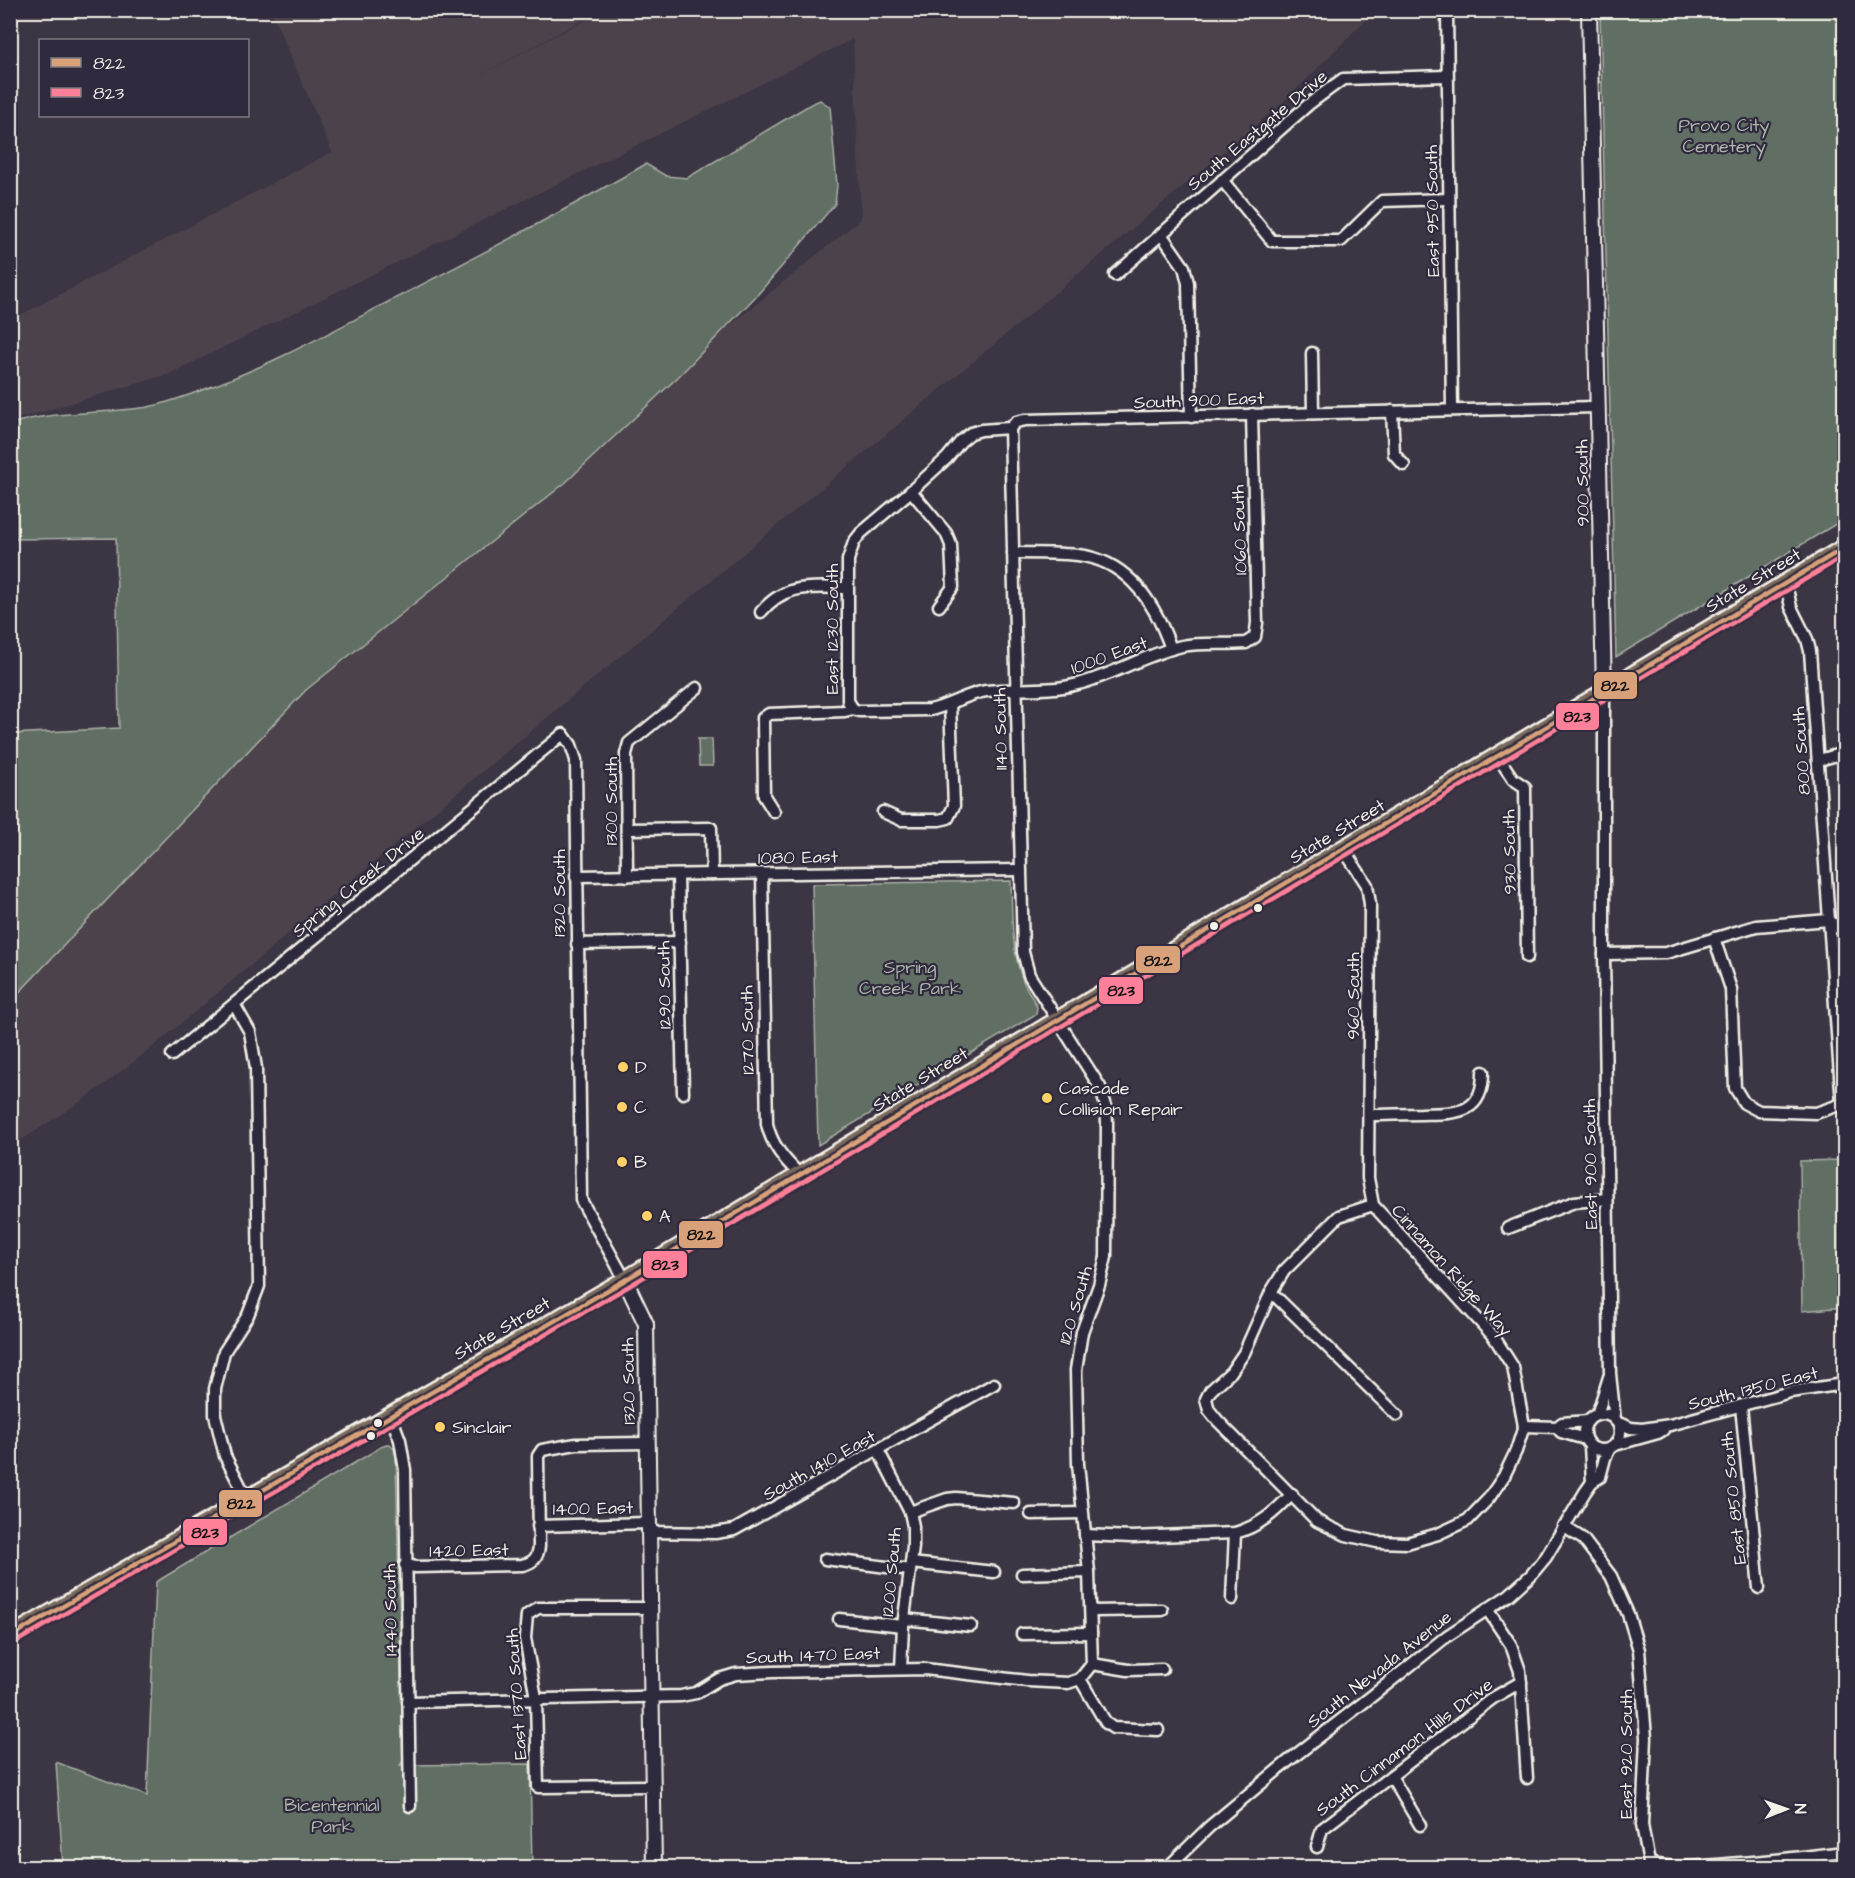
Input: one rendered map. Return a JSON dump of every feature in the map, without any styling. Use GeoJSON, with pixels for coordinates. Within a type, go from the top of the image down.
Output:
{"type":"FeatureCollection","features":[{"type":"Feature","properties":{"kind":"main road","name":"State Street"},"geometry":{"type":"LineString","coordinates":[[10,1637],[625,1280],[1845,548]]}},
{"type":"Feature","properties":{"kind":"street","name":"East 950 South"},"geometry":{"type":"LineString","coordinates":[[1447,10],[1452,410]]}},
{"type":"Feature","properties":{"kind":"street","name":"900 South"},"geometry":{"type":"LineString","coordinates":[[1589,10],[1604,692],[1604,954]]}},
{"type":"Feature","properties":{"kind":"street","name":"South Eastgate Drive"},"geometry":{"type":"LineString","coordinates":[[1115,276],[1308,104],[1342,79],[1447,76]]}},
{"type":"Feature","properties":{"kind":"street"},"geometry":{"type":"LineString","coordinates":[[1222,180],[1272,241],[1341,241],[1382,201],[1448,199]]}},
{"type":"Feature","properties":{"kind":"street"},"geometry":{"type":"LineString","coordinates":[[1161,234],[1184,267],[1188,283],[1191,417]]}},
{"type":"Feature","properties":{"kind":"street"},"geometry":{"type":"LineString","coordinates":[[1312,352],[1313,413]]}},
{"type":"Feature","properties":{"kind":"street","name":"South 900 East"},"geometry":{"type":"LineString","coordinates":[[851,548],[861,533],[911,491],[971,433],[1011,428],[1016,422],[1025,420],[1598,407]]}},
{"type":"Feature","properties":{"kind":"street"},"geometry":{"type":"LineString","coordinates":[[1392,411],[1394,454],[1404,465]]}},
{"type":"Feature","properties":{"kind":"street","name":"1060 South"},"geometry":{"type":"LineString","coordinates":[[1249,642],[1257,633],[1252,414]]}},
{"type":"Feature","properties":{"kind":"street","name":"1140 South"},"geometry":{"type":"LineString","coordinates":[[1011,428],[1021,937],[1029,975],[1057,1020]]}},
{"type":"Feature","properties":{"kind":"street"},"geometry":{"type":"LineString","coordinates":[[911,491],[946,533],[951,545],[953,587],[939,606]]}},
{"type":"Feature","properties":{"kind":"street","name":"East 1230 South"},"geometry":{"type":"LineString","coordinates":[[851,548],[847,588],[848,701],[853,709]]}},
{"type":"Feature","properties":{"kind":"street"},"geometry":{"type":"LineString","coordinates":[[1013,553],[1080,555],[1109,564],[1137,585],[1153,608],[1171,650]]}},
{"type":"Feature","properties":{"kind":"street","name":"800 South"},"geometry":{"type":"LineString","coordinates":[[1714,938],[1731,989],[1735,1088],[1744,1103],[1759,1111],[1816,1113],[1842,1104],[1810,651],[1807,639],[1791,607],[1786,584]]}},
{"type":"Feature","properties":{"kind":"street"},"geometry":{"type":"LineString","coordinates":[[761,612],[770,602],[789,590],[847,588]]}},
{"type":"Feature","properties":{"kind":"street","name":"1000 East"},"geometry":{"type":"LineString","coordinates":[[774,812],[764,796],[763,717],[766,715],[853,709],[859,711],[930,710],[975,693],[1054,689],[1081,684],[1171,650],[1191,645],[1249,642]]}},
{"type":"Feature","properties":{"kind":"street","name":"1300 South"},"geometry":{"type":"LineString","coordinates":[[627,876],[626,754],[629,743],[697,688]]}},
{"type":"Feature","properties":{"kind":"street"},"geometry":{"type":"LineString","coordinates":[[883,812],[901,820],[948,818],[954,806],[950,704]]}},
{"type":"Feature","properties":{"kind":"street","name":"1320 South"},"geometry":{"type":"LineString","coordinates":[[563,734],[571,745],[576,760],[580,1200],[625,1280],[646,1324],[654,1868]]}},
{"type":"Feature","properties":{"kind":"street","name":"Spring Creek Drive"},"geometry":{"type":"LineString","coordinates":[[172,1055],[563,734]]}},
{"type":"Feature","properties":{"kind":"street"},"geometry":{"type":"LineString","coordinates":[[1819,760],[1845,753]]}},
{"type":"Feature","properties":{"kind":"street","name":"930 South"},"geometry":{"type":"LineString","coordinates":[[1498,757],[1513,779],[1525,787],[1527,957]]}},
{"type":"Feature","properties":{"kind":"street"},"geometry":{"type":"LineString","coordinates":[[627,829],[711,828],[712,874]]}},
{"type":"Feature","properties":{"kind":"street","name":"960 South"},"geometry":{"type":"LineString","coordinates":[[1344,850],[1367,885],[1370,904],[1368,1178],[1373,1205]]}},
{"type":"Feature","properties":{"kind":"street","name":"1080 East"},"geometry":{"type":"LineString","coordinates":[[576,876],[1020,870]]}},
{"type":"Feature","properties":{"kind":"street","name":"1270 South"},"geometry":{"type":"LineString","coordinates":[[762,874],[765,1110],[770,1139],[783,1159],[799,1174]]}},
{"type":"Feature","properties":{"kind":"street","name":"1290 South"},"geometry":{"type":"LineString","coordinates":[[678,875],[683,1094]]}},
{"type":"Feature","properties":{"kind":"street"},"geometry":{"type":"LineString","coordinates":[[1604,954],[1666,953],[1756,926],[1829,920],[1845,933]]}},
{"type":"Feature","properties":{"kind":"street"},"geometry":{"type":"LineString","coordinates":[[577,944],[680,942]]}},
{"type":"Feature","properties":{"kind":"street","name":"East 900 South"},"geometry":{"type":"LineString","coordinates":[[1604,954],[1610,1374],[1616,1421]]}},
{"type":"Feature","properties":{"kind":"street"},"geometry":{"type":"LineString","coordinates":[[234,1004],[250,1032],[256,1068],[259,1286],[248,1315],[224,1352],[215,1389],[215,1415],[225,1456],[247,1499]]}},
{"type":"Feature","properties":{"kind":"street","name":"1120 South"},"geometry":{"type":"LineString","coordinates":[[1057,1020],[1100,1087],[1106,1106],[1107,1123],[1106,1257],[1099,1286],[1082,1332],[1076,1370],[1078,1464],[1092,1611],[1092,1664]]}},
{"type":"Feature","properties":{"kind":"street"},"geometry":{"type":"LineString","coordinates":[[1369,1115],[1458,1113],[1473,1104],[1483,1088],[1483,1072]]}},
{"type":"Feature","properties":{"kind":"street"},"geometry":{"type":"LineString","coordinates":[[1508,1228],[1574,1202],[1607,1199]]}},
{"type":"Feature","properties":{"kind":"street"},"geometry":{"type":"LineString","coordinates":[[1373,1205],[1339,1216],[1284,1271],[1271,1292],[1245,1353],[1206,1399],[1209,1410],[1218,1421],[1317,1521],[1346,1535],[1377,1542],[1407,1543],[1438,1534],[1468,1520],[1489,1498],[1504,1476],[1516,1451],[1524,1426],[1557,1426],[1562,1423],[1607,1415],[1616,1421],[1620,1435],[1613,1447],[1600,1450],[1588,1442],[1561,1432],[1557,1426]]}},
{"type":"Feature","properties":{"kind":"street","name":"Cinnamon Ridge Way"},"geometry":{"type":"LineString","coordinates":[[1373,1205],[1494,1337],[1513,1367],[1524,1426]]}},
{"type":"Feature","properties":{"kind":"street"},"geometry":{"type":"LineString","coordinates":[[1271,1292],[1397,1416]]}},
{"type":"Feature","properties":{"kind":"street","name":"East 900 South"},"geometry":{"type":"LineString","coordinates":[[1593,1418],[1610,1374]]}},
{"type":"Feature","properties":{"kind":"street","name":"South 1410 East"},"geometry":{"type":"LineString","coordinates":[[648,1528],[715,1533],[734,1530],[994,1384]]}},
{"type":"Feature","properties":{"kind":"street","name":"South 1350 East"},"geometry":{"type":"LineString","coordinates":[[1616,1421],[1630,1428],[1642,1429],[1670,1425],[1790,1392],[1845,1384]]}},
{"type":"Feature","properties":{"kind":"street","name":"East 850 South"},"geometry":{"type":"LineString","coordinates":[[1741,1406],[1759,1588]]}},
{"type":"Feature","properties":{"kind":"street","name":"1440 South"},"geometry":{"type":"LineString","coordinates":[[391,1416],[404,1457],[410,1806]]}},
{"type":"Feature","properties":{"kind":"street"},"geometry":{"type":"LineString","coordinates":[[1592,1482],[1588,1442],[1584,1429],[1593,1418]]}},
{"type":"Feature","properties":{"kind":"street","name":"South 1350 East"},"geometry":{"type":"LineString","coordinates":[[1613,1447],[1658,1433],[1670,1425]]}},
{"type":"Feature","properties":{"kind":"street"},"geometry":{"type":"LineString","coordinates":[[538,1526],[538,1456],[542,1450],[576,1444],[647,1443]]}},
{"type":"Feature","properties":{"kind":"street","name":"South Nevada Avenue"},"geometry":{"type":"LineString","coordinates":[[1167,1868],[1253,1788],[1447,1636],[1509,1595],[1531,1575],[1546,1557],[1592,1482],[1600,1477],[1605,1458],[1613,1447]]}},
{"type":"Feature","properties":{"kind":"street","name":"1200 South"},"geometry":{"type":"LineString","coordinates":[[878,1450],[910,1512],[913,1526],[901,1669]]}},
{"type":"Feature","properties":{"kind":"street"},"geometry":{"type":"LineString","coordinates":[[1085,1535],[1132,1537],[1235,1533],[1250,1529],[1271,1516],[1292,1494]]}},
{"type":"Feature","properties":{"kind":"street"},"geometry":{"type":"LineString","coordinates":[[910,1512],[956,1498],[1014,1503]]}},
{"type":"Feature","properties":{"kind":"street"},"geometry":{"type":"LineString","coordinates":[[1031,1514],[1082,1513]]}},
{"type":"Feature","properties":{"kind":"street","name":"1420 East"},"geometry":{"type":"LineString","coordinates":[[405,1565],[416,1567],[522,1565],[533,1561],[538,1552],[538,1526]]}},
{"type":"Feature","properties":{"kind":"street","name":"1400 East"},"geometry":{"type":"LineString","coordinates":[[538,1526],[648,1528]]}},
{"type":"Feature","properties":{"kind":"street","name":"East 920 South"},"geometry":{"type":"LineString","coordinates":[[1563,1526],[1583,1539],[1611,1576],[1628,1614],[1639,1650],[1646,1738],[1642,1825],[1649,1863],[1663,1867],[1698,1867]]}},
{"type":"Feature","properties":{"kind":"street"},"geometry":{"type":"LineString","coordinates":[[1232,1599],[1235,1533]]}},
{"type":"Feature","properties":{"kind":"street"},"geometry":{"type":"LineString","coordinates":[[825,1558],[898,1567],[994,1572]]}},
{"type":"Feature","properties":{"kind":"street"},"geometry":{"type":"LineString","coordinates":[[1022,1574],[1089,1572]]}},
{"type":"Feature","properties":{"kind":"street","name":"East 1370 South"},"geometry":{"type":"LineString","coordinates":[[649,1608],[538,1608],[527,1615],[525,1638],[536,1698],[538,1787],[652,1786]]}},
{"type":"Feature","properties":{"kind":"street"},"geometry":{"type":"LineString","coordinates":[[1486,1609],[1511,1645],[1520,1671],[1527,1778]]}},
{"type":"Feature","properties":{"kind":"street"},"geometry":{"type":"LineString","coordinates":[[1092,1611],[1162,1610]]}},
{"type":"Feature","properties":{"kind":"street"},"geometry":{"type":"LineString","coordinates":[[839,1619],[971,1626]]}},
{"type":"Feature","properties":{"kind":"street"},"geometry":{"type":"LineString","coordinates":[[1022,1634],[1091,1633]]}},
{"type":"Feature","properties":{"kind":"street"},"geometry":{"type":"LineString","coordinates":[[1158,1730],[1113,1728],[1106,1723],[1080,1679],[1092,1664],[1128,1670],[1162,1669]]}},
{"type":"Feature","properties":{"kind":"street","name":"South 1470 East"},"geometry":{"type":"LineString","coordinates":[[408,1702],[681,1696],[696,1694],[718,1679],[736,1674],[926,1669],[1027,1681],[1068,1683],[1080,1679]]}},
{"type":"Feature","properties":{"kind":"street","name":"South Cinnamon Hills Drive"},"geometry":{"type":"LineString","coordinates":[[1317,1847],[1322,1829],[1493,1698],[1521,1682]]}},
{"type":"Feature","properties":{"kind":"street"},"geometry":{"type":"LineString","coordinates":[[1390,1776],[1420,1825]]}},
{"type":"Feature","properties":{"kind":"street"},"geometry":{"type":"LineString","coordinates":[[1698,1867],[1791,1859],[1845,1851]]}},
{"type":"Feature","properties":{"kind":"shaded area"},"geometry":{"type":"Polygon","coordinates":[[[271,11],[600,11],[472,79],[603,11],[1374,11],[1290,96],[1242,137],[148,1051],[86,1098],[11,1147],[11,996],[299,676],[861,219],[853,39],[169,374],[11,421],[11,320],[332,152],[271,11]]]}},
{"type":"Feature","properties":{"kind":"green space","name":"Provo City Cemetery"},"geometry":{"type":"Polygon","coordinates":[[[1600,11],[1844,11],[1844,519],[1616,657],[1600,11]]]}},
{"type":"Feature","properties":{"kind":"green space"},"geometry":{"type":"Polygon","coordinates":[[[820,100],[830,107],[837,185],[835,204],[759,293],[679,376],[565,483],[306,690],[11,1001],[11,734],[119,728],[116,538],[11,539],[11,424],[59,415],[148,407],[222,383],[319,338],[519,234],[646,164],[666,176],[687,178],[820,100]]]}},
{"type":"Feature","properties":{"kind":"green space"},"geometry":{"type":"Polygon","coordinates":[[[698,739],[712,739],[713,766],[699,766],[698,739]]]}},
{"type":"Feature","properties":{"kind":"green space","name":"Spring Creek Park"},"geometry":{"type":"Polygon","coordinates":[[[1011,881],[1013,930],[1018,966],[1023,982],[1037,1007],[1036,1014],[818,1145],[812,884],[1011,881]]]}},
{"type":"Feature","properties":{"kind":"green space"},"geometry":{"type":"Polygon","coordinates":[[[1844,1160],[1844,1307],[1802,1311],[1800,1161],[1844,1160]]]}},
{"type":"Feature","properties":{"kind":"green space","name":"Bicentennial Park"},"geometry":{"type":"Polygon","coordinates":[[[386,1444],[390,1444],[394,1449],[396,1457],[403,1761],[400,1765],[530,1764],[532,1867],[63,1867],[56,1762],[147,1796],[156,1582],[386,1444]]]}},
{"type":"Feature","properties":{"kind":"transit line","name":"822"},"geometry":{"type":"LineString","coordinates":[[10,1637],[625,1280],[1844,548]]}},
{"type":"Feature","properties":{"kind":"transit line","name":"823"},"geometry":{"type":"LineString","coordinates":[[14,1643],[629,1286],[1844,556]]}},
{"type":"Feature","properties":{"kind":"place","name":"D"},"geometry":{"type":"Point","coordinates":[623,1067]}},
{"type":"Feature","properties":{"kind":"place","name":"Cascade Collision Repair"},"geometry":{"type":"Point","coordinates":[1047,1098]}},
{"type":"Feature","properties":{"kind":"place","name":"C"},"geometry":{"type":"Point","coordinates":[622,1107]}},
{"type":"Feature","properties":{"kind":"place","name":"B"},"geometry":{"type":"Point","coordinates":[622,1162]}},
{"type":"Feature","properties":{"kind":"place","name":"A"},"geometry":{"type":"Point","coordinates":[647,1216]}},
{"type":"Feature","properties":{"kind":"place","name":"Sinclair"},"geometry":{"type":"Point","coordinates":[440,1427]}}]}
